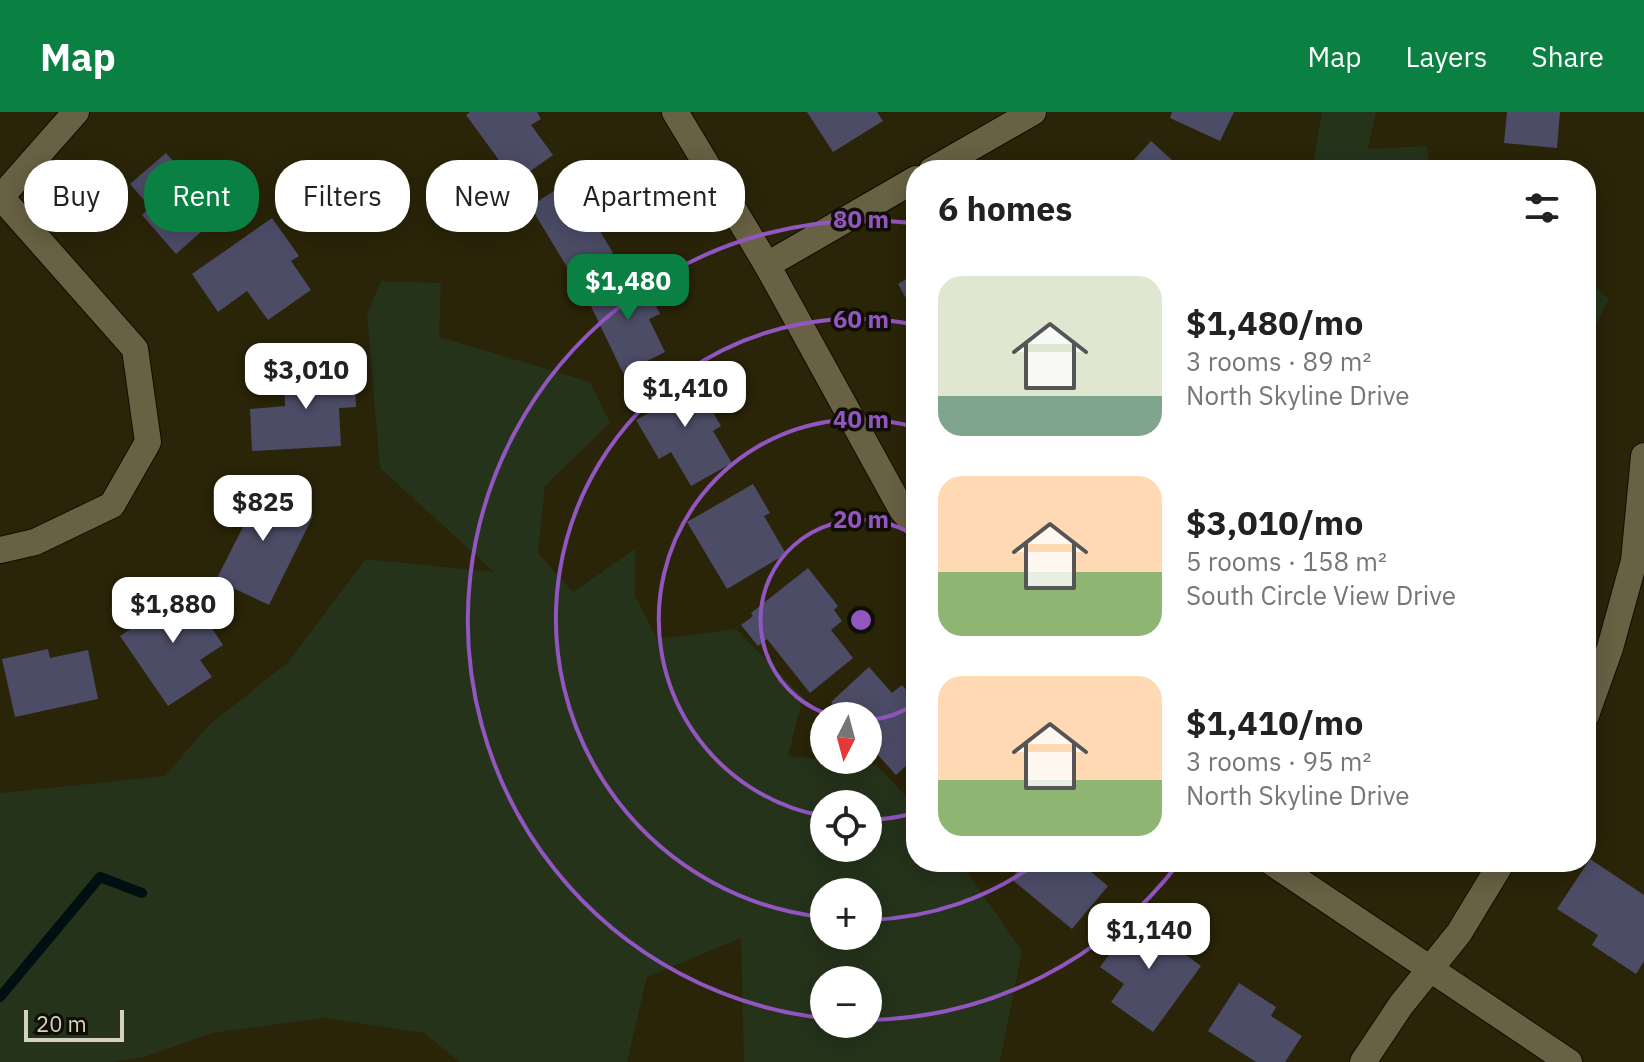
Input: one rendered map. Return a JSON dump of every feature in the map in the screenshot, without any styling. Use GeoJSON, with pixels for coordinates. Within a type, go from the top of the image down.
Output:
{"type":"FeatureCollection","features":[{"type":"Feature","properties":{"kind":"street"},"geometry":{"type":"LineString","coordinates":[[0,550],[35,542],[112,505],[148,442],[135,349],[1,196],[76,112]]}},
{"type":"Feature","properties":{"kind":"street"},"geometry":{"type":"LineString","coordinates":[[675,112],[767,265],[906,515]]}},
{"type":"Feature","properties":{"kind":"street"},"geometry":{"type":"LineString","coordinates":[[949,160],[1033,112]]}},
{"type":"Feature","properties":{"kind":"street"},"geometry":{"type":"LineString","coordinates":[[767,265],[906,185]]}},
{"type":"Feature","properties":{"kind":"street"},"geometry":{"type":"LineString","coordinates":[[1596,687],[1634,561],[1644,456]]}},
{"type":"Feature","properties":{"kind":"street"},"geometry":{"type":"LineString","coordinates":[[1286,872],[1569,1062]]}},
{"type":"Feature","properties":{"kind":"street"},"geometry":{"type":"LineString","coordinates":[[1363,1062],[1401,1005],[1459,933],[1496,872]]}},
{"type":"Feature","properties":{"kind":"green space"},"geometry":{"type":"Polygon","coordinates":[[[1322,112],[1376,112],[1368,149],[1427,146],[1428,160],[1314,160],[1322,112]]]}},
{"type":"Feature","properties":{"kind":"green space"},"geometry":{"type":"Polygon","coordinates":[[[381,281],[441,283],[439,337],[590,382],[610,423],[545,486],[538,553],[573,592],[635,549],[635,596],[657,639],[736,629],[803,697],[788,756],[810,758],[810,774],[882,774],[882,770],[906,796],[906,872],[967,872],[1022,951],[1000,1062],[744,1062],[741,938],[647,977],[627,1062],[460,1062],[424,1033],[324,1018],[212,1033],[144,1057],[113,1062],[0,1062],[0,793],[165,776],[209,725],[287,663],[366,559],[494,572],[380,468],[367,314],[381,281]]]}},
{"type":"Feature","properties":{"kind":"green space"},"geometry":{"type":"Polygon","coordinates":[[[1596,288],[1609,299],[1596,324],[1596,288]]]}},
{"type":"Feature","properties":{"kind":"building"},"geometry":{"type":"Polygon","coordinates":[[[470,112],[537,112],[541,119],[531,125],[553,155],[538,166],[538,160],[499,160],[466,115],[470,112]]]}},
{"type":"Feature","properties":{"kind":"building"},"geometry":{"type":"Polygon","coordinates":[[[807,112],[877,112],[883,121],[833,152],[807,112]]]}},
{"type":"Feature","properties":{"kind":"building"},"geometry":{"type":"Polygon","coordinates":[[[1172,112],[1234,112],[1220,141],[1170,118],[1172,112]]]}},
{"type":"Feature","properties":{"kind":"building"},"geometry":{"type":"Polygon","coordinates":[[[1507,112],[1560,112],[1557,148],[1504,143],[1507,112]]]}},
{"type":"Feature","properties":{"kind":"building"},"geometry":{"type":"Polygon","coordinates":[[[1151,141],[1172,160],[1134,160],[1151,141]]]}},
{"type":"Feature","properties":{"kind":"building"},"geometry":{"type":"Polygon","coordinates":[[[166,153],[172,160],[158,160],[166,153]]]}},
{"type":"Feature","properties":{"kind":"building"},"geometry":{"type":"Polygon","coordinates":[[[144,172],[144,200],[130,184],[144,172]]]}},
{"type":"Feature","properties":{"kind":"building"},"geometry":{"type":"Polygon","coordinates":[[[554,191],[554,232],[601,232],[613,253],[573,277],[538,219],[538,201],[554,191]]]}},
{"type":"Feature","properties":{"kind":"building"},"geometry":{"type":"Polygon","coordinates":[[[272,218],[275,232],[282,232],[299,256],[291,261],[311,290],[268,320],[247,291],[218,312],[192,274],[252,232],[259,232],[259,227],[272,218]]]}},
{"type":"Feature","properties":{"kind":"building"},"geometry":{"type":"Polygon","coordinates":[[[157,232],[201,232],[176,254],[157,232]]]}},
{"type":"Feature","properties":{"kind":"building"},"geometry":{"type":"Polygon","coordinates":[[[640,273],[660,314],[649,319],[665,352],[623,373],[587,298],[640,273]]]}},
{"type":"Feature","properties":{"kind":"building"},"geometry":{"type":"Polygon","coordinates":[[[906,279],[906,298],[898,284],[906,279]]]}},
{"type":"Feature","properties":{"kind":"building"},"geometry":{"type":"Polygon","coordinates":[[[354,367],[356,407],[339,408],[341,446],[252,451],[250,409],[285,406],[284,371],[354,367]]]}},
{"type":"Feature","properties":{"kind":"building"},"geometry":{"type":"Polygon","coordinates":[[[688,370],[721,426],[713,431],[732,463],[691,486],[671,452],[659,459],[636,420],[659,407],[650,393],[688,370]]]}},
{"type":"Feature","properties":{"kind":"building"},"geometry":{"type":"Polygon","coordinates":[[[246,483],[313,516],[269,605],[216,580],[243,527],[228,519],[246,483]]]}},
{"type":"Feature","properties":{"kind":"building"},"geometry":{"type":"Polygon","coordinates":[[[753,484],[770,513],[764,516],[786,554],[727,589],[687,522],[753,484]]]}},
{"type":"Feature","properties":{"kind":"building"},"geometry":{"type":"Polygon","coordinates":[[[808,568],[838,606],[834,610],[842,621],[831,630],[853,658],[810,693],[767,639],[758,646],[741,625],[753,616],[751,613],[808,568]]]}},
{"type":"Feature","properties":{"kind":"building"},"geometry":{"type":"Polygon","coordinates":[[[184,586],[223,645],[200,660],[212,677],[168,706],[120,636],[143,621],[140,615],[184,586]]]}},
{"type":"Feature","properties":{"kind":"building"},"geometry":{"type":"Polygon","coordinates":[[[48,649],[50,658],[88,650],[98,699],[15,717],[2,659],[48,649]]]}},
{"type":"Feature","properties":{"kind":"building"},"geometry":{"type":"Polygon","coordinates":[[[869,667],[892,693],[902,685],[906,690],[906,766],[896,775],[882,760],[882,702],[831,702],[869,667]]]}},
{"type":"Feature","properties":{"kind":"building"},"geometry":{"type":"Polygon","coordinates":[[[1596,863],[1644,895],[1644,961],[1636,974],[1592,945],[1598,935],[1557,909],[1581,872],[1596,872],[1596,863]]]}},
{"type":"Feature","properties":{"kind":"building"},"geometry":{"type":"Polygon","coordinates":[[[1017,872],[1091,872],[1108,886],[1072,929],[1011,879],[1017,872]]]}},
{"type":"Feature","properties":{"kind":"building"},"geometry":{"type":"Polygon","coordinates":[[[1142,910],[1184,941],[1178,949],[1201,966],[1153,1032],[1111,1002],[1124,984],[1100,967],[1142,910]]]}},
{"type":"Feature","properties":{"kind":"building"},"geometry":{"type":"Polygon","coordinates":[[[1239,983],[1276,1007],[1271,1016],[1302,1036],[1285,1062],[1256,1062],[1208,1031],[1239,983]]]}},
{"type":"Feature","properties":{"kind":"waterway"},"geometry":{"type":"LineString","coordinates":[[0,997],[100,877],[142,893]]}}]}
